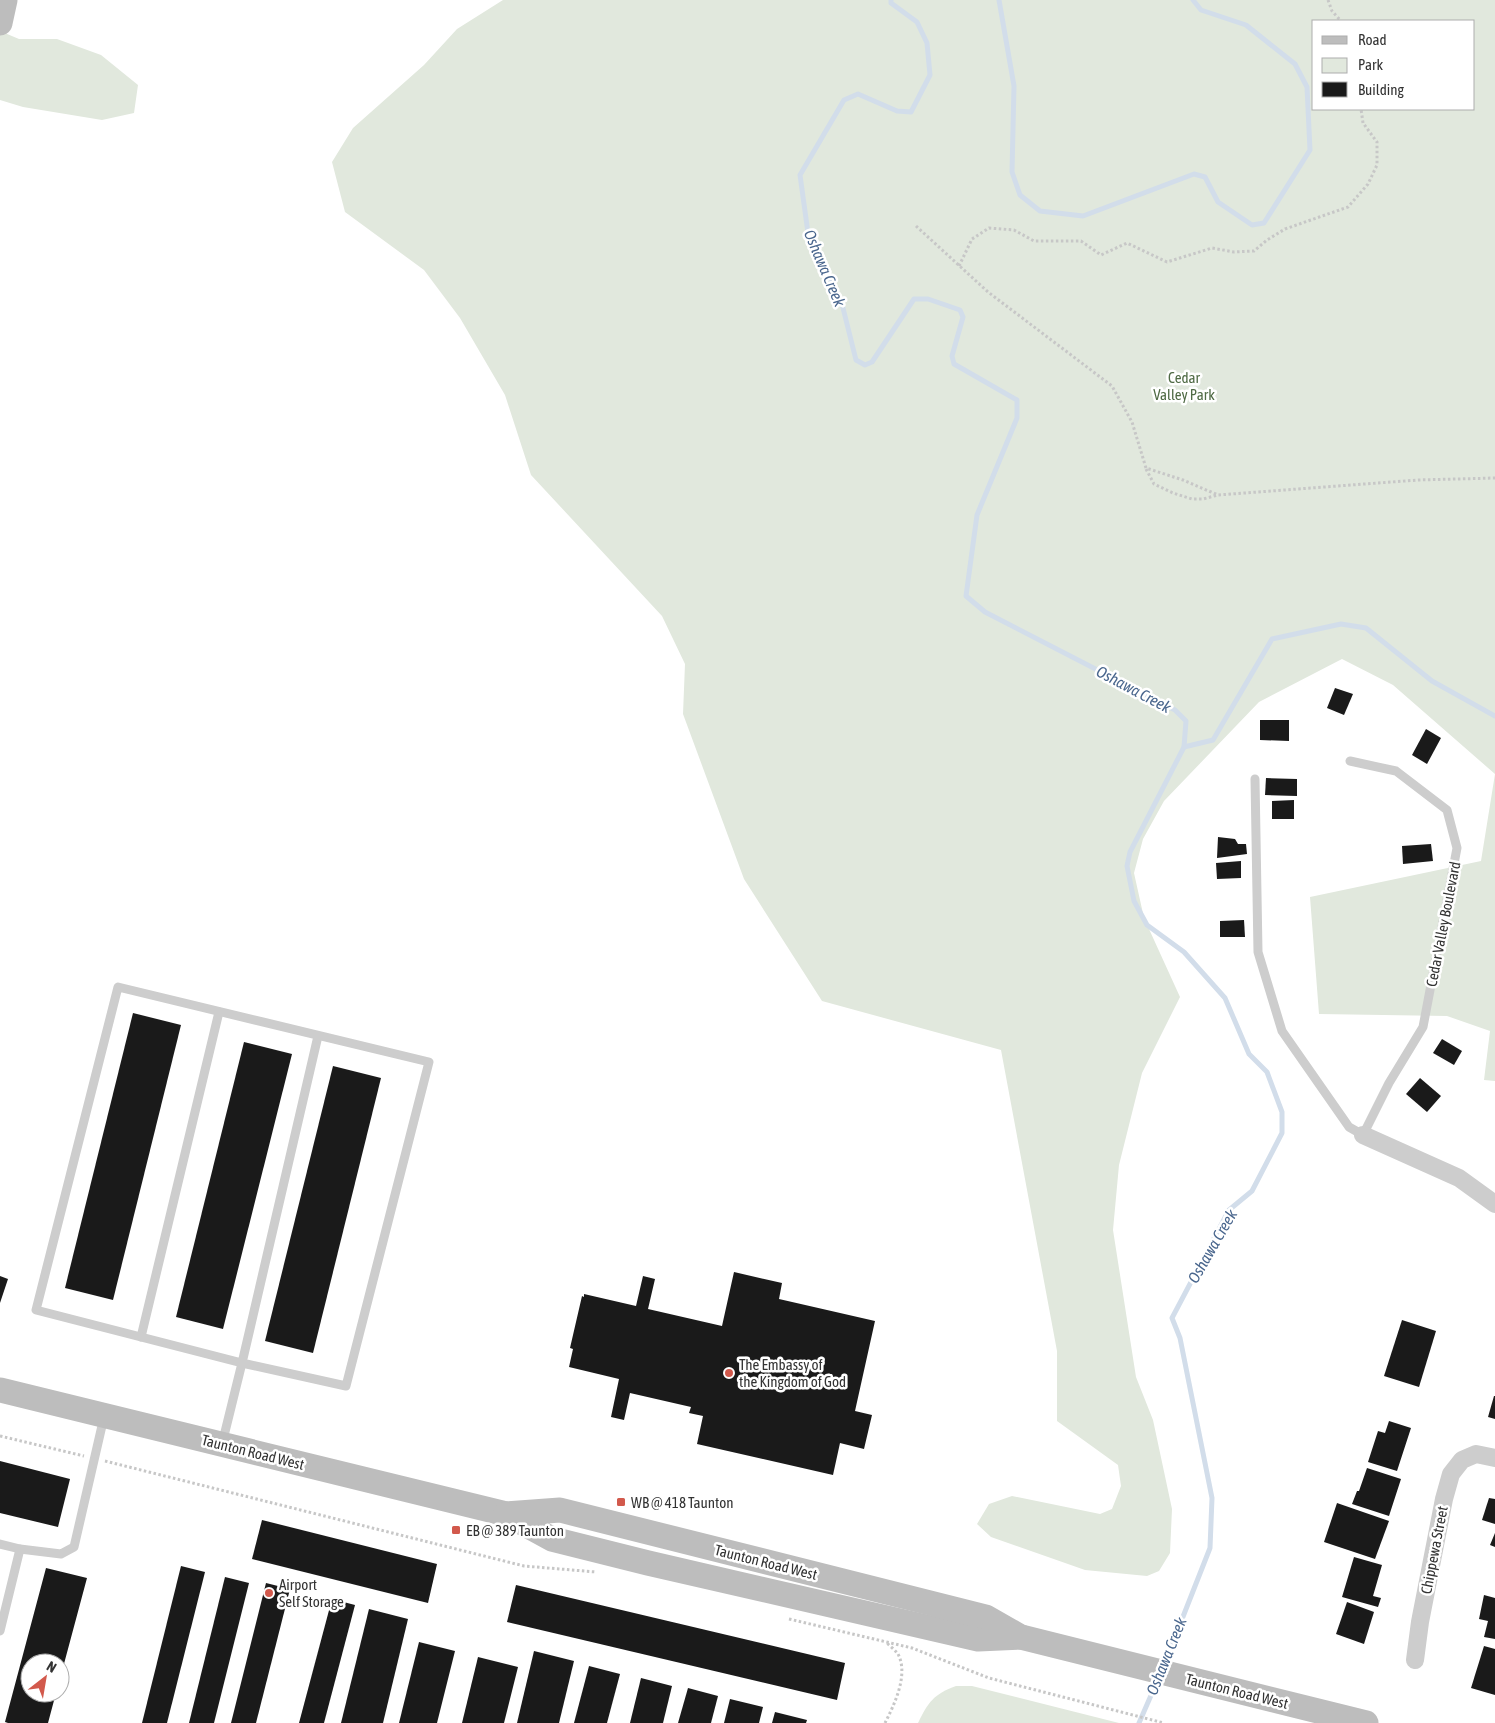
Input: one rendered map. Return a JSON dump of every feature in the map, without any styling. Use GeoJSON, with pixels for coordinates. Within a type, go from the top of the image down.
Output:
{"type":"FeatureCollection","features":[{"type":"Feature","properties":{"kind":"main road"},"geometry":{"type":"LineString","coordinates":[[0,23],[6,0]]}},
{"type":"Feature","properties":{"kind":"main road","name":"Taunton Road West"},"geometry":{"type":"LineString","coordinates":[[0,1390],[506,1514],[552,1540],[978,1639],[1021,1637],[1366,1723]]}},
{"type":"Feature","properties":{"kind":"street"},"geometry":{"type":"LineString","coordinates":[[1363,1135],[1459,1178],[1495,1204]]}},
{"type":"Feature","properties":{"kind":"street","name":"Chippewa Street"},"geometry":{"type":"LineString","coordinates":[[1415,1660],[1420,1622],[1444,1499],[1451,1474],[1462,1460],[1476,1454],[1495,1458]]}},
{"type":"Feature","properties":{"kind":"lane","name":"Cedar Valley Boulevard"},"geometry":{"type":"LineString","coordinates":[[1350,761],[1396,771],[1448,810],[1457,848],[1423,1027],[1389,1083],[1363,1135]]}},
{"type":"Feature","properties":{"kind":"lane"},"geometry":{"type":"LineString","coordinates":[[1255,779],[1258,952],[1282,1031],[1349,1127],[1363,1135]]}},
{"type":"Feature","properties":{"kind":"lane"},"geometry":{"type":"LineString","coordinates":[[118,987],[318,1036],[429,1062],[346,1386],[242,1363],[36,1310],[118,987]]}},
{"type":"Feature","properties":{"kind":"lane"},"geometry":{"type":"LineString","coordinates":[[141,1337],[218,1012]]}},
{"type":"Feature","properties":{"kind":"lane"},"geometry":{"type":"LineString","coordinates":[[222,1444],[318,1036]]}},
{"type":"Feature","properties":{"kind":"lane"},"geometry":{"type":"LineString","coordinates":[[0,1544],[61,1554],[74,1547],[104,1416]]}},
{"type":"Feature","properties":{"kind":"lane"},"geometry":{"type":"LineString","coordinates":[[0,1631],[20,1548]]}},
{"type":"Feature","properties":{"kind":"path"},"geometry":{"type":"LineString","coordinates":[[1328,0],[1332,10],[1340,20]]}},
{"type":"Feature","properties":{"kind":"path"},"geometry":{"type":"LineString","coordinates":[[959,266],[972,239],[989,228],[1014,230],[1034,241],[1081,241],[1101,255],[1127,243],[1167,262],[1212,248],[1234,252],[1254,251],[1285,228],[1348,207],[1368,184],[1378,165],[1377,142],[1363,123],[1361,110]]}},
{"type":"Feature","properties":{"kind":"path"},"geometry":{"type":"LineString","coordinates":[[916,226],[988,292],[1112,386],[1132,422],[1146,468],[1154,484],[1173,493],[1192,499],[1203,500],[1218,495],[1418,480],[1495,478]]}},
{"type":"Feature","properties":{"kind":"path"},"geometry":{"type":"LineString","coordinates":[[1146,468],[1184,480],[1218,495]]}},
{"type":"Feature","properties":{"kind":"path"},"geometry":{"type":"LineString","coordinates":[[0,1436],[524,1566],[598,1573]]}},
{"type":"Feature","properties":{"kind":"path"},"geometry":{"type":"LineString","coordinates":[[782,1617],[912,1648],[988,1678],[1164,1723]]}},
{"type":"Feature","properties":{"kind":"path"},"geometry":{"type":"LineString","coordinates":[[885,1723],[896,1702],[902,1669],[898,1655],[886,1642]]}},
{"type":"Feature","properties":{"kind":"green space","name":"Cedar Valley Park"},"geometry":{"type":"Polygon","coordinates":[[[503,0],[1495,0],[1495,774],[1393,685],[1342,659],[1259,702],[1164,801],[1143,839],[1134,873],[1144,918],[1180,997],[1142,1073],[1119,1165],[1113,1230],[1136,1377],[1153,1420],[1172,1509],[1170,1553],[1159,1571],[1147,1576],[1085,1570],[991,1537],[977,1524],[989,1504],[1012,1496],[1100,1514],[1112,1509],[1121,1486],[1118,1465],[1057,1421],[1057,1351],[1001,1050],[822,1001],[744,879],[683,714],[685,664],[662,616],[531,475],[505,395],[460,318],[424,270],[345,212],[332,162],[353,128],[424,65],[457,29],[503,0]]]}},
{"type":"Feature","properties":{"kind":"green space"},"geometry":{"type":"Polygon","coordinates":[[[0,31],[19,39],[57,39],[101,55],[138,85],[134,113],[102,120],[23,107],[0,100],[0,31]]]}},
{"type":"Feature","properties":{"kind":"green space"},"geometry":{"type":"Polygon","coordinates":[[[1495,774],[1495,1081],[1484,1080],[1490,1031],[1447,1016],[1319,1014],[1310,897],[1481,861],[1495,774]]]}},
{"type":"Feature","properties":{"kind":"green space"},"geometry":{"type":"Polygon","coordinates":[[[956,1686],[972,1686],[1119,1723],[918,1723],[925,1709],[937,1696],[956,1686]]]}},
{"type":"Feature","properties":{"kind":"building"},"geometry":{"type":"Polygon","coordinates":[[[1335,688],[1353,694],[1344,715],[1327,708],[1335,688]]]}},
{"type":"Feature","properties":{"kind":"building"},"geometry":{"type":"Polygon","coordinates":[[[1260,720],[1289,720],[1289,741],[1260,740],[1260,720]]]}},
{"type":"Feature","properties":{"kind":"building"},"geometry":{"type":"Polygon","coordinates":[[[1426,729],[1441,738],[1427,764],[1412,755],[1426,729]]]}},
{"type":"Feature","properties":{"kind":"building"},"geometry":{"type":"Polygon","coordinates":[[[1266,778],[1297,779],[1297,796],[1265,795],[1266,778]]]}},
{"type":"Feature","properties":{"kind":"building"},"geometry":{"type":"Polygon","coordinates":[[[1294,800],[1294,819],[1272,819],[1272,801],[1294,800]]]}},
{"type":"Feature","properties":{"kind":"building"},"geometry":{"type":"Polygon","coordinates":[[[1218,837],[1235,839],[1238,844],[1246,844],[1247,854],[1217,858],[1218,837]]]}},
{"type":"Feature","properties":{"kind":"building"},"geometry":{"type":"Polygon","coordinates":[[[1431,844],[1433,861],[1403,864],[1402,846],[1431,844]]]}},
{"type":"Feature","properties":{"kind":"building"},"geometry":{"type":"Polygon","coordinates":[[[1241,861],[1241,878],[1217,879],[1216,863],[1241,861]]]}},
{"type":"Feature","properties":{"kind":"building"},"geometry":{"type":"Polygon","coordinates":[[[1244,920],[1245,937],[1220,937],[1220,921],[1244,920]]]}},
{"type":"Feature","properties":{"kind":"building"},"geometry":{"type":"Polygon","coordinates":[[[133,1013],[181,1025],[113,1300],[65,1288],[133,1013]]]}},
{"type":"Feature","properties":{"kind":"building"},"geometry":{"type":"Polygon","coordinates":[[[1442,1039],[1462,1051],[1454,1065],[1433,1053],[1442,1039]]]}},
{"type":"Feature","properties":{"kind":"building"},"geometry":{"type":"Polygon","coordinates":[[[244,1042],[292,1054],[223,1329],[176,1317],[244,1042]]]}},
{"type":"Feature","properties":{"kind":"building"},"geometry":{"type":"Polygon","coordinates":[[[333,1066],[381,1078],[313,1353],[265,1341],[333,1066]]]}},
{"type":"Feature","properties":{"kind":"building"},"geometry":{"type":"Polygon","coordinates":[[[1420,1078],[1441,1096],[1427,1112],[1406,1094],[1420,1078]]]}},
{"type":"Feature","properties":{"kind":"building","name":"The Embassy of the Kingdom of God"},"geometry":{"type":"Polygon","coordinates":[[[734,1272],[782,1283],[779,1299],[875,1321],[855,1411],[872,1415],[864,1449],[840,1443],[833,1475],[697,1444],[703,1416],[689,1413],[691,1407],[630,1393],[624,1420],[611,1417],[619,1379],[569,1367],[573,1349],[570,1348],[584,1294],[636,1306],[643,1276],[655,1279],[648,1309],[722,1326],[734,1272]]]}},
{"type":"Feature","properties":{"kind":"building"},"geometry":{"type":"Polygon","coordinates":[[[0,1276],[8,1279],[0,1303],[0,1276]]]}},
{"type":"Feature","properties":{"kind":"building"},"geometry":{"type":"Polygon","coordinates":[[[1402,1320],[1436,1331],[1419,1387],[1384,1376],[1402,1320]]]}},
{"type":"Feature","properties":{"kind":"building"},"geometry":{"type":"Polygon","coordinates":[[[1495,1396],[1495,1419],[1488,1417],[1495,1396]]]}},
{"type":"Feature","properties":{"kind":"building"},"geometry":{"type":"Polygon","coordinates":[[[1389,1421],[1411,1428],[1397,1471],[1368,1462],[1378,1431],[1385,1433],[1389,1421]]]}},
{"type":"Feature","properties":{"kind":"building"},"geometry":{"type":"Polygon","coordinates":[[[0,1461],[70,1479],[58,1527],[0,1513],[0,1461]]]}},
{"type":"Feature","properties":{"kind":"building"},"geometry":{"type":"Polygon","coordinates":[[[1367,1468],[1401,1479],[1389,1516],[1352,1504],[1367,1468]]]}},
{"type":"Feature","properties":{"kind":"building"},"geometry":{"type":"Polygon","coordinates":[[[1489,1498],[1495,1499],[1495,1524],[1482,1520],[1489,1498]]]}},
{"type":"Feature","properties":{"kind":"building"},"geometry":{"type":"Polygon","coordinates":[[[1337,1503],[1389,1521],[1375,1559],[1324,1542],[1337,1503]]]}},
{"type":"Feature","properties":{"kind":"building"},"geometry":{"type":"Polygon","coordinates":[[[262,1520],[437,1564],[428,1603],[252,1559],[262,1520]]]}},
{"type":"Feature","properties":{"kind":"building"},"geometry":{"type":"Polygon","coordinates":[[[1495,1533],[1495,1547],[1490,1545],[1495,1533]]]}},
{"type":"Feature","properties":{"kind":"building"},"geometry":{"type":"Polygon","coordinates":[[[1354,1557],[1382,1565],[1373,1596],[1381,1598],[1378,1607],[1342,1597],[1354,1557]]]}},
{"type":"Feature","properties":{"kind":"building"},"geometry":{"type":"Polygon","coordinates":[[[181,1566],[205,1572],[167,1723],[142,1723],[181,1566]]]}},
{"type":"Feature","properties":{"kind":"building"},"geometry":{"type":"Polygon","coordinates":[[[46,1568],[87,1578],[67,1653],[23,1653],[46,1568]]]}},
{"type":"Feature","properties":{"kind":"building"},"geometry":{"type":"Polygon","coordinates":[[[225,1577],[249,1583],[214,1723],[189,1723],[225,1577]]]}},
{"type":"Feature","properties":{"kind":"building"},"geometry":{"type":"Polygon","coordinates":[[[266,1583],[290,1589],[256,1723],[231,1723],[266,1583]]]}},
{"type":"Feature","properties":{"kind":"building"},"geometry":{"type":"Polygon","coordinates":[[[516,1585],[845,1663],[837,1700],[507,1622],[516,1585]]]}},
{"type":"Feature","properties":{"kind":"building"},"geometry":{"type":"Polygon","coordinates":[[[1484,1595],[1495,1598],[1495,1639],[1484,1637],[1488,1621],[1479,1619],[1484,1595]]]}},
{"type":"Feature","properties":{"kind":"building"},"geometry":{"type":"Polygon","coordinates":[[[332,1599],[355,1605],[324,1723],[299,1723],[332,1599]]]}},
{"type":"Feature","properties":{"kind":"building"},"geometry":{"type":"Polygon","coordinates":[[[1347,1602],[1374,1612],[1364,1644],[1336,1634],[1347,1602]]]}},
{"type":"Feature","properties":{"kind":"building"},"geometry":{"type":"Polygon","coordinates":[[[369,1609],[408,1619],[383,1723],[341,1723],[369,1609]]]}},
{"type":"Feature","properties":{"kind":"building"},"geometry":{"type":"Polygon","coordinates":[[[419,1642],[455,1651],[437,1723],[399,1723],[419,1642]]]}},
{"type":"Feature","properties":{"kind":"building"},"geometry":{"type":"Polygon","coordinates":[[[1484,1646],[1495,1649],[1495,1695],[1471,1688],[1484,1646]]]}},
{"type":"Feature","properties":{"kind":"building"},"geometry":{"type":"Polygon","coordinates":[[[534,1651],[574,1661],[559,1723],[517,1723],[534,1651]]]}},
{"type":"Feature","properties":{"kind":"building"},"geometry":{"type":"Polygon","coordinates":[[[478,1657],[518,1667],[504,1723],[462,1723],[478,1657]]]}},
{"type":"Feature","properties":{"kind":"building"},"geometry":{"type":"Polygon","coordinates":[[[20,1666],[20,1703],[53,1703],[48,1723],[5,1722],[20,1666]]]}},
{"type":"Feature","properties":{"kind":"building"},"geometry":{"type":"Polygon","coordinates":[[[589,1666],[620,1674],[607,1723],[574,1723],[589,1666]]]}},
{"type":"Feature","properties":{"kind":"building"},"geometry":{"type":"Polygon","coordinates":[[[641,1678],[672,1686],[663,1723],[630,1723],[641,1678]]]}},
{"type":"Feature","properties":{"kind":"building"},"geometry":{"type":"Polygon","coordinates":[[[688,1688],[718,1696],[711,1723],[678,1723],[688,1688]]]}},
{"type":"Feature","properties":{"kind":"building"},"geometry":{"type":"Polygon","coordinates":[[[730,1699],[763,1707],[759,1723],[724,1723],[730,1699]]]}},
{"type":"Feature","properties":{"kind":"building"},"geometry":{"type":"Polygon","coordinates":[[[775,1712],[807,1720],[806,1723],[772,1723],[775,1712]]]}},
{"type":"Feature","properties":{"kind":"waterway","name":"Oshawa Creek"},"geometry":{"type":"LineString","coordinates":[[891,0],[891,3],[917,22],[927,43],[930,75],[911,112],[897,111],[858,94],[844,100],[800,175],[808,233],[842,304],[856,360],[865,365],[872,362],[914,299],[928,299],[960,310],[963,317],[952,356],[954,364],[1017,400],[1017,418],[977,515],[966,596],[985,612],[1175,710],[1186,721],[1184,747],[1130,852],[1127,866],[1134,901],[1147,925],[1184,952],[1225,998],[1249,1054],[1267,1072],[1282,1112],[1282,1133],[1252,1191],[1229,1210],[1172,1318],[1180,1338],[1212,1498],[1210,1548],[1164,1665]]}},
{"type":"Feature","properties":{"kind":"waterway","name":"Oshawa Creek"},"geometry":{"type":"LineString","coordinates":[[999,0],[1014,86],[1012,172],[1020,195],[1040,211],[1083,216],[1194,174],[1205,177],[1218,202],[1252,225],[1264,223],[1310,150],[1307,87],[1295,64],[1246,25],[1201,10],[1193,0]]}},
{"type":"Feature","properties":{"kind":"waterway"},"geometry":{"type":"LineString","coordinates":[[1184,747],[1213,740],[1272,639],[1341,624],[1366,628],[1432,681],[1495,716]]}},
{"type":"Feature","properties":{"kind":"waterway","name":"Oshawa Creek"},"geometry":{"type":"LineString","coordinates":[[1139,1723],[1159,1677]]}},
{"type":"Feature","properties":{"kind":"place","name":"The Embassy of the Kingdom of God"},"geometry":{"type":"Point","coordinates":[729,1373]}},
{"type":"Feature","properties":{"kind":"place","name":"WB @ 418 Taunton"},"geometry":{"type":"Point","coordinates":[621,1502]}},
{"type":"Feature","properties":{"kind":"place","name":"EB @ 389 Taunton"},"geometry":{"type":"Point","coordinates":[456,1530]}},
{"type":"Feature","properties":{"kind":"place","name":"Airport Self Storage"},"geometry":{"type":"Point","coordinates":[269,1593]}}]}
